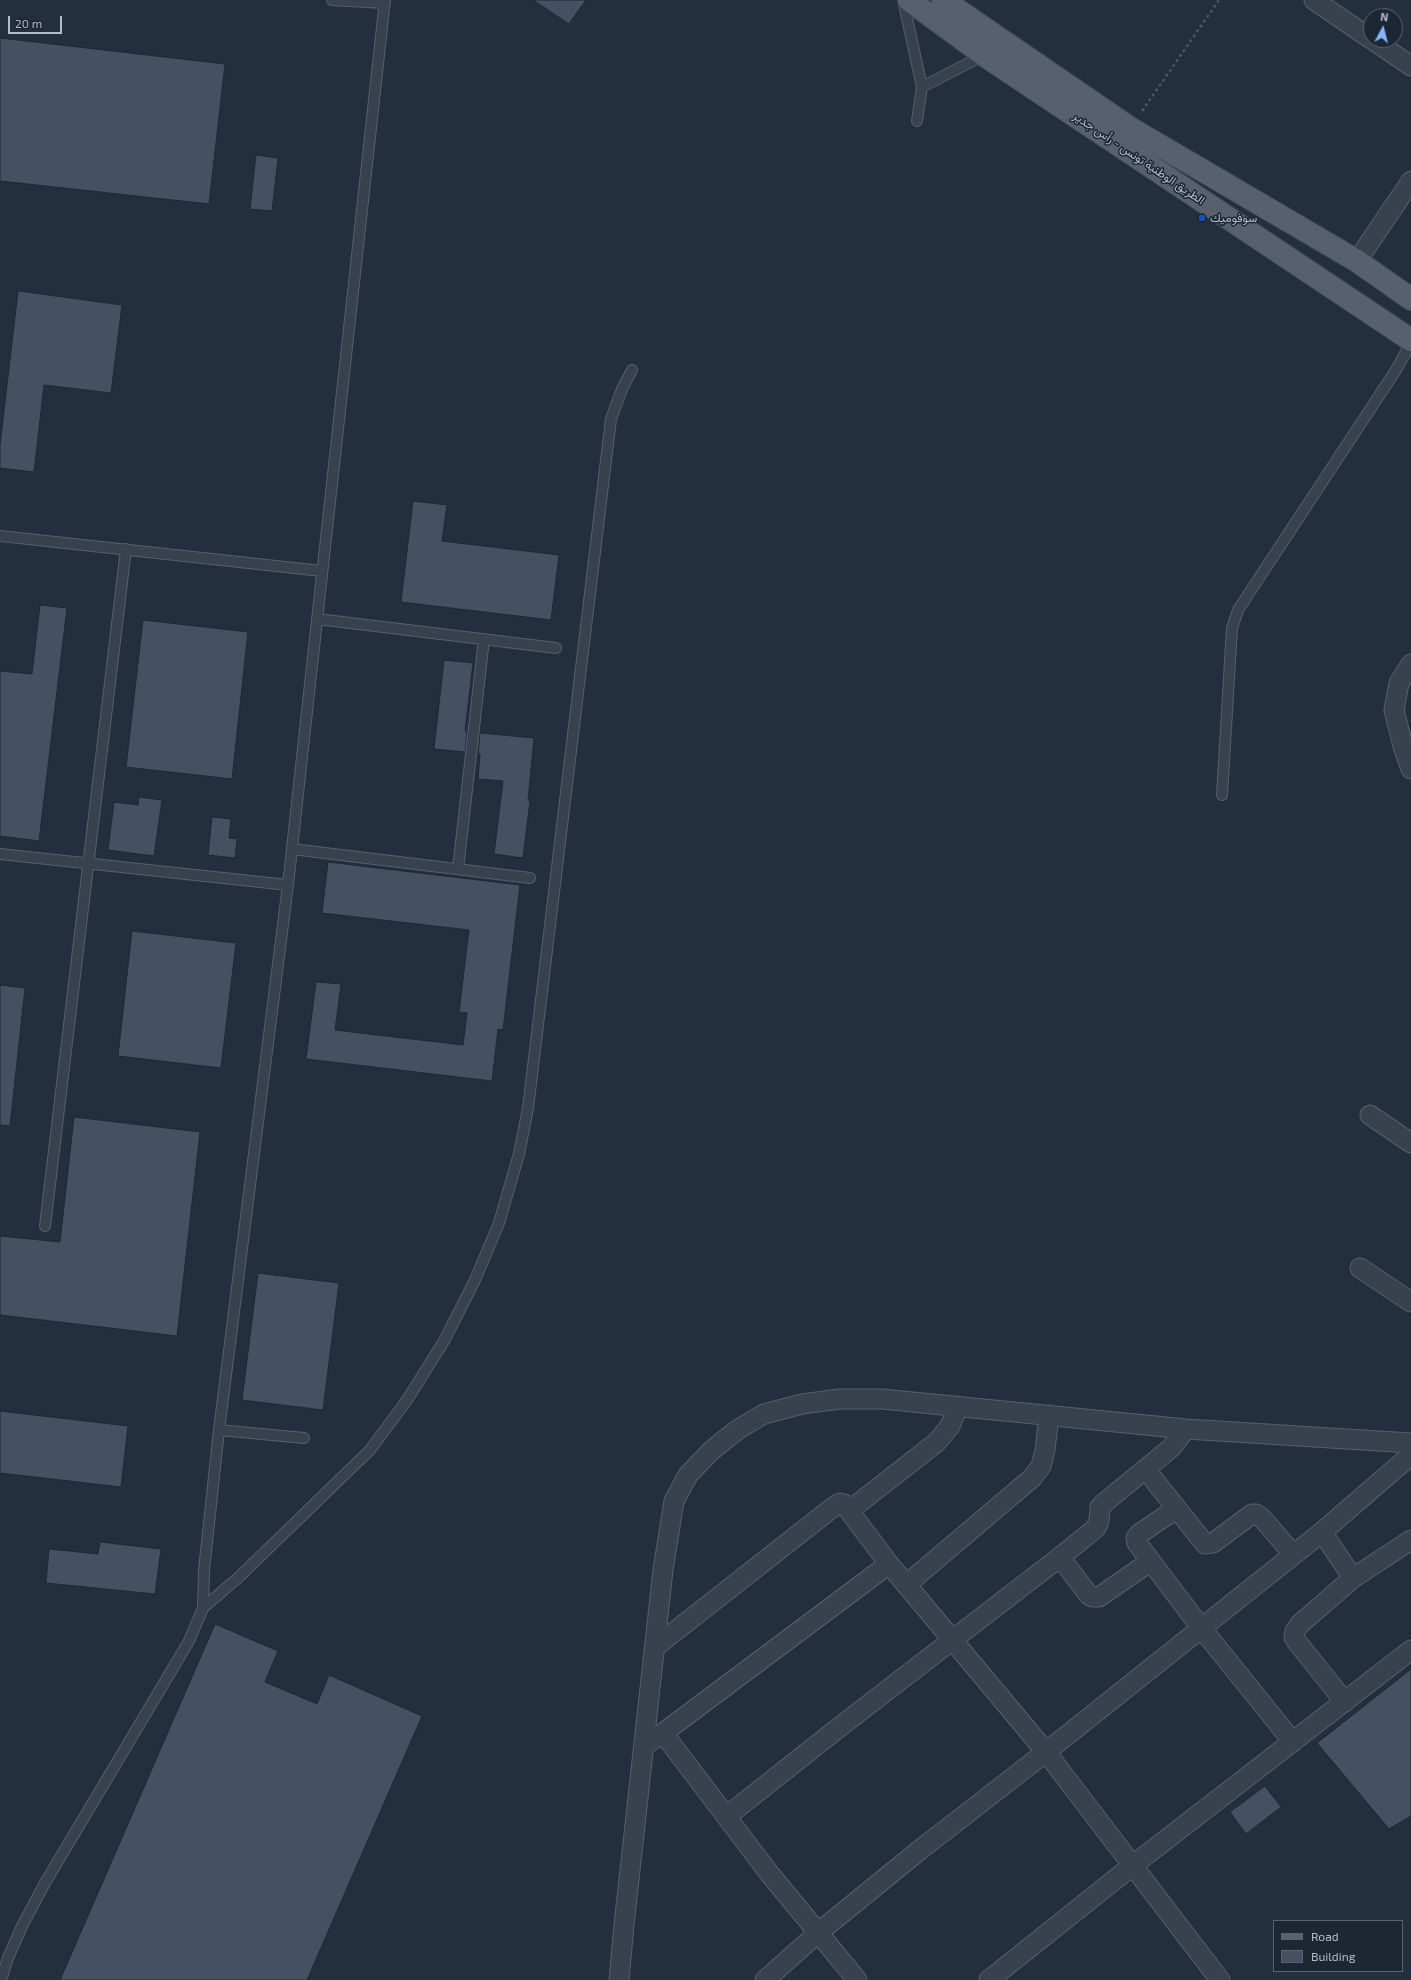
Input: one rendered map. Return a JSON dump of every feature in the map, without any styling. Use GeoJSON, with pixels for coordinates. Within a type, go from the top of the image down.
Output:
{"type":"FeatureCollection","features":[{"type":"Feature","properties":{"kind":"main road","name":"الطريق الوطنية تونس - رأس جدير"},"geometry":{"type":"LineString","coordinates":[[908,0],[984,55],[1411,341]]}},
{"type":"Feature","properties":{"kind":"main road","name":"الطريق الوطنية تونس - رأس جدير"},"geometry":{"type":"LineString","coordinates":[[943,0],[1130,128],[1357,261],[1411,299]]}},
{"type":"Feature","properties":{"kind":"street"},"geometry":{"type":"LineString","coordinates":[[1314,0],[1363,33]]}},
{"type":"Feature","properties":{"kind":"street"},"geometry":{"type":"LineString","coordinates":[[1385,48],[1411,66]]}},
{"type":"Feature","properties":{"kind":"street"},"geometry":{"type":"LineString","coordinates":[[1357,261],[1411,181]]}},
{"type":"Feature","properties":{"kind":"street"},"geometry":{"type":"LineString","coordinates":[[1411,664],[1399,683],[1394,710],[1403,746],[1411,769]]}},
{"type":"Feature","properties":{"kind":"street"},"geometry":{"type":"LineString","coordinates":[[1370,1115],[1411,1143]]}},
{"type":"Feature","properties":{"kind":"street"},"geometry":{"type":"LineString","coordinates":[[1360,1268],[1411,1302]]}},
{"type":"Feature","properties":{"kind":"street"},"geometry":{"type":"LineString","coordinates":[[619,1980],[655,1647],[669,1526],[674,1501],[688,1475],[711,1451],[737,1430],[764,1414],[802,1404],[840,1399],[882,1399],[1186,1429],[1411,1442]]}},
{"type":"Feature","properties":{"kind":"street"},"geometry":{"type":"LineString","coordinates":[[850,1510],[937,1442],[950,1426],[958,1407]]}},
{"type":"Feature","properties":{"kind":"street"},"geometry":{"type":"LineString","coordinates":[[908,1584],[1032,1478],[1041,1466],[1049,1415]]}},
{"type":"Feature","properties":{"kind":"street"},"geometry":{"type":"LineString","coordinates":[[727,1816],[1096,1528],[1099,1521],[1100,1507],[1171,1448],[1186,1429]]}},
{"type":"Feature","properties":{"kind":"street"},"geometry":{"type":"LineString","coordinates":[[765,1980],[819,1932],[922,1849],[1202,1629],[1322,1532],[1411,1455]]}},
{"type":"Feature","properties":{"kind":"street"},"geometry":{"type":"LineString","coordinates":[[1146,1470],[1205,1544],[1213,1543],[1252,1514],[1256,1514],[1261,1517],[1293,1554]]}},
{"type":"Feature","properties":{"kind":"street"},"geometry":{"type":"LineString","coordinates":[[655,1647],[832,1508],[840,1503],[844,1504],[889,1564],[908,1584],[1046,1752],[1220,1980]]}},
{"type":"Feature","properties":{"kind":"street"},"geometry":{"type":"LineString","coordinates":[[1176,1509],[1136,1538],[1137,1543],[1202,1629],[1293,1742]]}},
{"type":"Feature","properties":{"kind":"street"},"geometry":{"type":"LineString","coordinates":[[1322,1532],[1353,1578]]}},
{"type":"Feature","properties":{"kind":"street"},"geometry":{"type":"LineString","coordinates":[[1346,1702],[1294,1637],[1295,1631],[1300,1624],[1353,1578],[1411,1540]]}},
{"type":"Feature","properties":{"kind":"street"},"geometry":{"type":"LineString","coordinates":[[1060,1557],[1088,1594],[1092,1597],[1099,1597],[1106,1593],[1151,1561]]}},
{"type":"Feature","properties":{"kind":"street"},"geometry":{"type":"LineString","coordinates":[[645,1745],[889,1564]]}},
{"type":"Feature","properties":{"kind":"street"},"geometry":{"type":"LineString","coordinates":[[989,1980],[1132,1866],[1346,1702],[1411,1650]]}},
{"type":"Feature","properties":{"kind":"street"},"geometry":{"type":"LineString","coordinates":[[663,1733],[769,1872],[857,1980]]}},
{"type":"Feature","properties":{"kind":"lane"},"geometry":{"type":"LineString","coordinates":[[1,1980],[8,1958],[22,1926],[45,1883],[189,1641],[203,1608],[204,1570],[219,1430],[288,885],[385,2],[332,0]]}},
{"type":"Feature","properties":{"kind":"lane"},"geometry":{"type":"LineString","coordinates":[[903,0],[922,87],[917,121]]}},
{"type":"Feature","properties":{"kind":"lane"},"geometry":{"type":"LineString","coordinates":[[922,87],[984,55]]}},
{"type":"Feature","properties":{"kind":"lane"},"geometry":{"type":"LineString","coordinates":[[1222,795],[1232,628],[1238,610],[1396,370],[1411,341]]}},
{"type":"Feature","properties":{"kind":"lane"},"geometry":{"type":"LineString","coordinates":[[203,1608],[240,1576],[370,1450],[407,1400],[444,1341],[475,1280],[499,1223],[519,1154],[528,1108],[611,419],[622,389],[632,370]]}},
{"type":"Feature","properties":{"kind":"lane"},"geometry":{"type":"LineString","coordinates":[[0,536],[322,571]]}},
{"type":"Feature","properties":{"kind":"lane"},"geometry":{"type":"LineString","coordinates":[[45,1226],[126,549]]}},
{"type":"Feature","properties":{"kind":"lane"},"geometry":{"type":"LineString","coordinates":[[317,619],[556,648]]}},
{"type":"Feature","properties":{"kind":"lane"},"geometry":{"type":"LineString","coordinates":[[458,869],[484,639]]}},
{"type":"Feature","properties":{"kind":"lane"},"geometry":{"type":"LineString","coordinates":[[292,849],[530,878]]}},
{"type":"Feature","properties":{"kind":"lane"},"geometry":{"type":"LineString","coordinates":[[0,854],[288,885]]}},
{"type":"Feature","properties":{"kind":"lane"},"geometry":{"type":"LineString","coordinates":[[219,1430],[304,1438]]}},
{"type":"Feature","properties":{"kind":"path"},"geometry":{"type":"LineString","coordinates":[[1130,128],[1219,0]]}},
{"type":"Feature","properties":{"kind":"building"},"geometry":{"type":"Polygon","coordinates":[[[533,0],[586,0],[569,24],[533,0]]]}},
{"type":"Feature","properties":{"kind":"building"},"geometry":{"type":"Polygon","coordinates":[[[0,38],[225,64],[209,204],[0,181],[0,38]]]}},
{"type":"Feature","properties":{"kind":"building"},"geometry":{"type":"Polygon","coordinates":[[[256,155],[278,158],[272,211],[250,209],[256,155]]]}},
{"type":"Feature","properties":{"kind":"building"},"geometry":{"type":"Polygon","coordinates":[[[18,291],[122,305],[111,393],[44,385],[34,472],[0,468],[0,445],[18,291]]]}},
{"type":"Feature","properties":{"kind":"building"},"geometry":{"type":"Polygon","coordinates":[[[413,501],[447,505],[442,541],[559,555],[551,620],[401,602],[413,501]]]}},
{"type":"Feature","properties":{"kind":"building"},"geometry":{"type":"Polygon","coordinates":[[[40,605],[67,608],[39,841],[0,836],[0,671],[32,674],[40,605]]]}},
{"type":"Feature","properties":{"kind":"building"},"geometry":{"type":"Polygon","coordinates":[[[143,620],[248,632],[232,779],[126,767],[143,620]]]}},
{"type":"Feature","properties":{"kind":"building"},"geometry":{"type":"Polygon","coordinates":[[[444,660],[473,663],[465,731],[467,731],[465,752],[434,749],[444,660]]]}},
{"type":"Feature","properties":{"kind":"building"},"geometry":{"type":"Polygon","coordinates":[[[480,733],[534,738],[528,800],[530,801],[523,858],[494,854],[503,781],[478,779],[480,733]]]}},
{"type":"Feature","properties":{"kind":"building"},"geometry":{"type":"Polygon","coordinates":[[[139,797],[162,800],[154,856],[108,850],[114,802],[138,805],[139,797]]]}},
{"type":"Feature","properties":{"kind":"building"},"geometry":{"type":"Polygon","coordinates":[[[212,817],[231,819],[229,838],[237,839],[235,858],[208,855],[212,817]]]}},
{"type":"Feature","properties":{"kind":"building"},"geometry":{"type":"Polygon","coordinates":[[[328,862],[520,885],[503,1030],[498,1029],[492,1081],[306,1059],[316,982],[341,984],[335,1030],[463,1045],[467,1013],[459,1012],[469,930],[322,913],[328,862]]]}},
{"type":"Feature","properties":{"kind":"building"},"geometry":{"type":"Polygon","coordinates":[[[132,931],[236,943],[221,1068],[118,1056],[132,931]]]}},
{"type":"Feature","properties":{"kind":"building"},"geometry":{"type":"Polygon","coordinates":[[[0,985],[25,988],[10,1126],[0,1125],[0,985]]]}},
{"type":"Feature","properties":{"kind":"building"},"geometry":{"type":"Polygon","coordinates":[[[74,1117],[200,1132],[177,1336],[0,1315],[0,1236],[60,1242],[74,1117]]]}},
{"type":"Feature","properties":{"kind":"building"},"geometry":{"type":"Polygon","coordinates":[[[258,1273],[339,1283],[323,1410],[242,1400],[258,1273]]]}},
{"type":"Feature","properties":{"kind":"building"},"geometry":{"type":"Polygon","coordinates":[[[0,1411],[128,1426],[121,1487],[0,1473],[0,1411]]]}},
{"type":"Feature","properties":{"kind":"building"},"geometry":{"type":"Polygon","coordinates":[[[100,1542],[161,1549],[155,1594],[46,1583],[49,1549],[98,1554],[100,1542]]]}},
{"type":"Feature","properties":{"kind":"building"},"geometry":{"type":"Polygon","coordinates":[[[215,1624],[278,1651],[265,1682],[317,1704],[329,1675],[422,1716],[307,1980],[60,1980],[215,1624]]]}},
{"type":"Feature","properties":{"kind":"building"},"geometry":{"type":"Polygon","coordinates":[[[1411,1669],[1411,1816],[1389,1829],[1317,1743],[1411,1669]]]}},
{"type":"Feature","properties":{"kind":"building"},"geometry":{"type":"Polygon","coordinates":[[[1265,1786],[1281,1807],[1246,1834],[1230,1812],[1265,1786]]]}},
{"type":"Feature","properties":{"kind":"place","name":"سوفوميك"},"geometry":{"type":"Point","coordinates":[1202,218]}}]}
